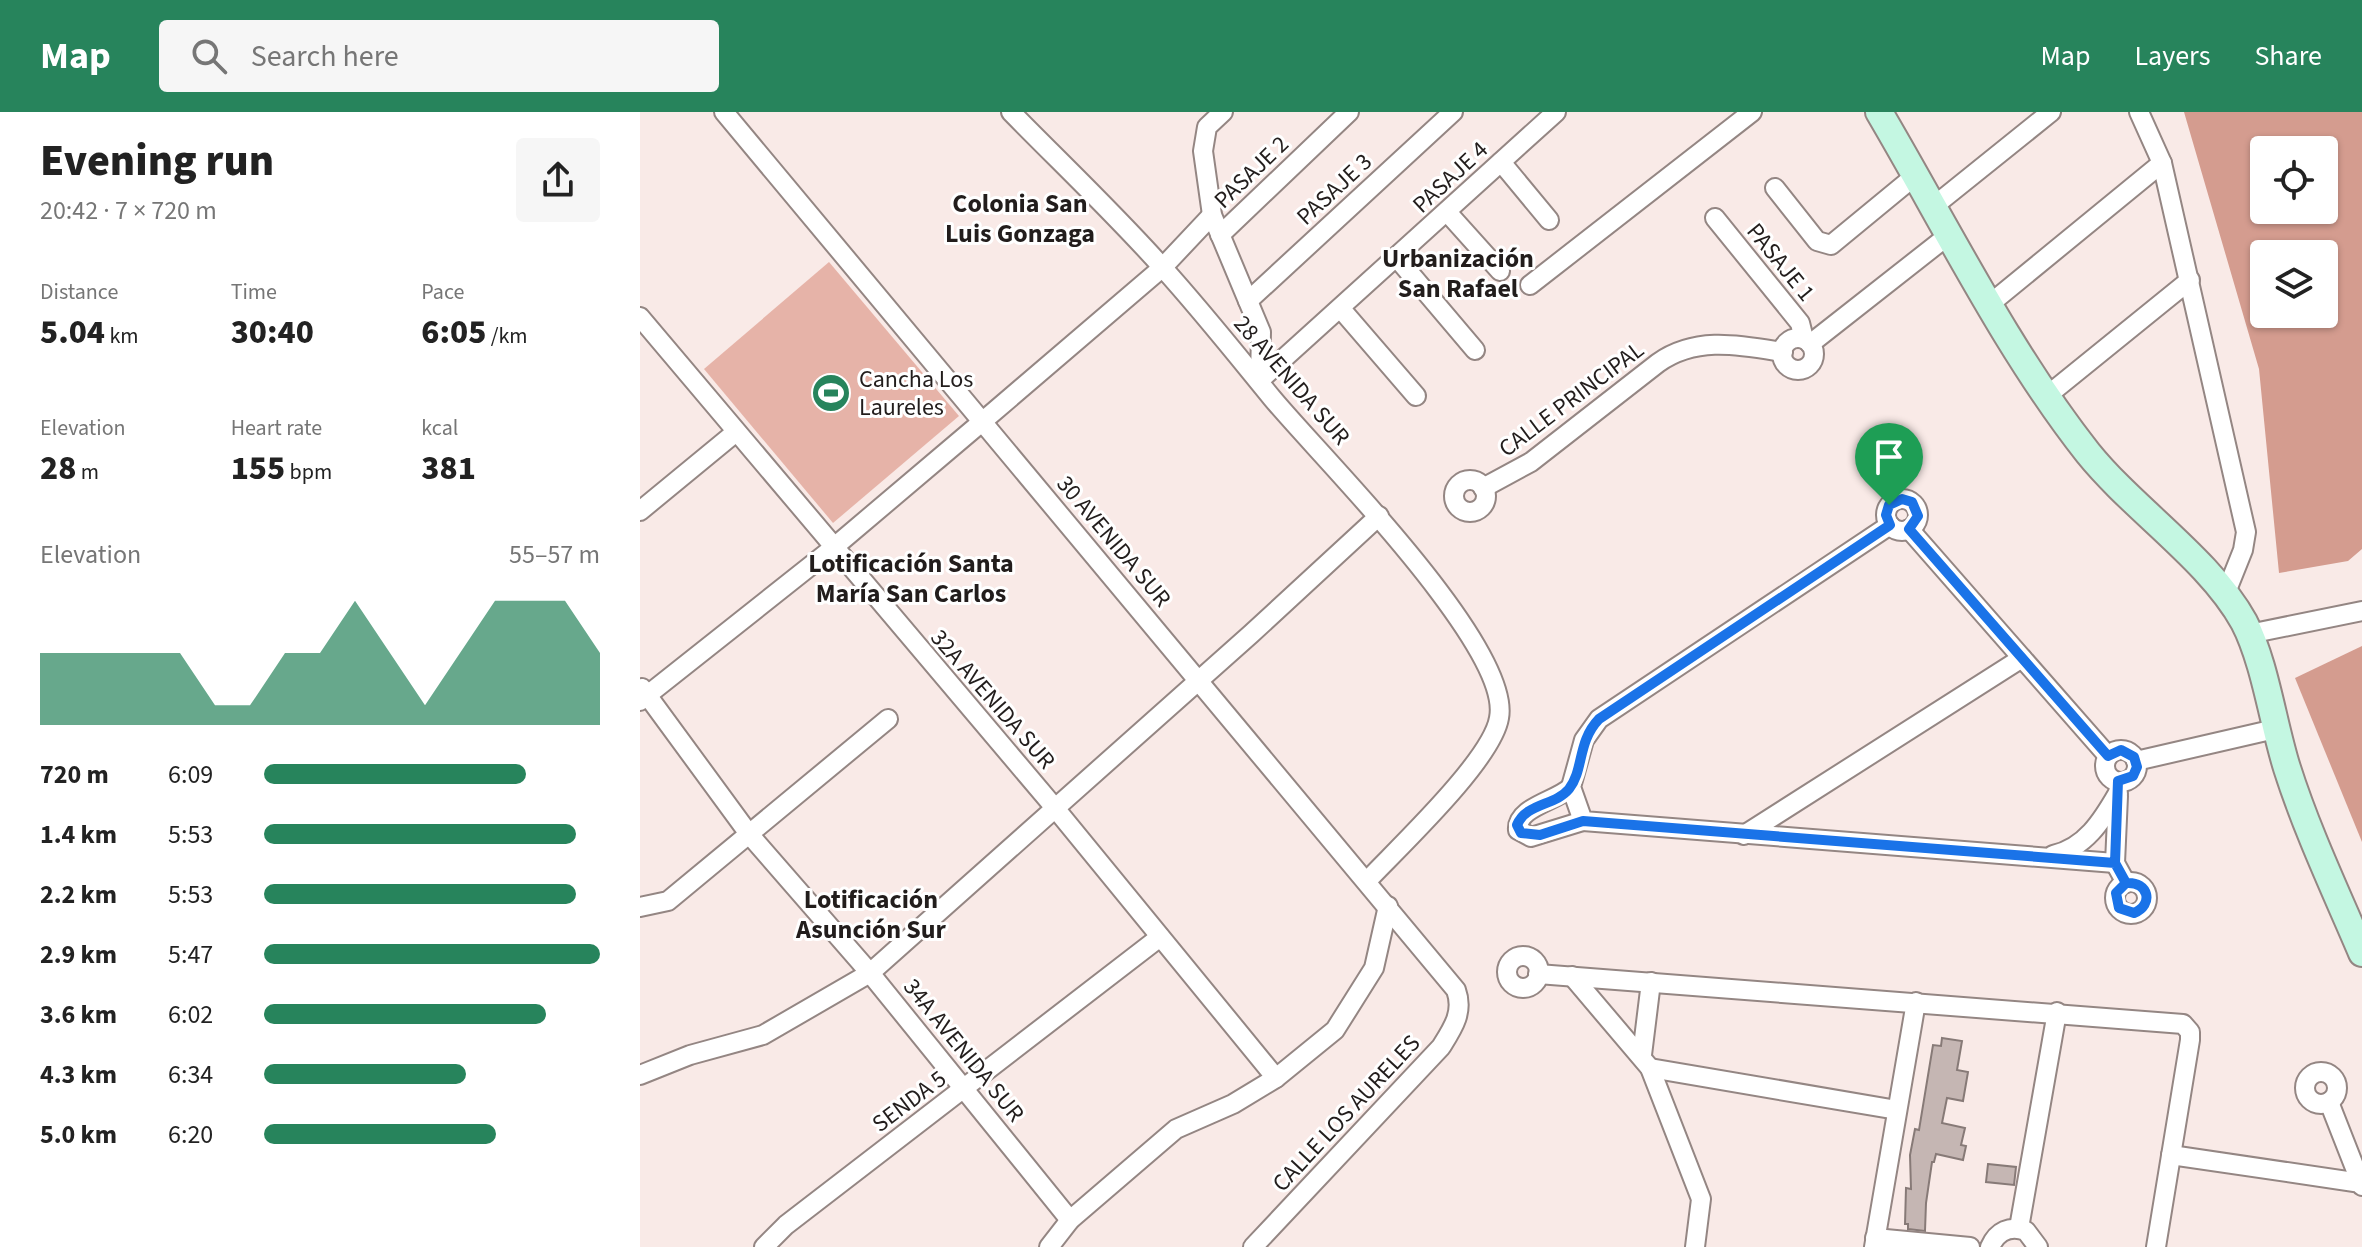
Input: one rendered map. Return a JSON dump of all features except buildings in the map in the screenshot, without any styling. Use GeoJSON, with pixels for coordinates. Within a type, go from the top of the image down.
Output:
{"type":"FeatureCollection","features":[{"type":"Feature","properties":{"kind":"street","name":"30 AVENIDA SUR"},"geometry":{"type":"LineString","coordinates":[[724,112],[1388,906],[1456,990],[1461,1005]]}},
{"type":"Feature","properties":{"kind":"street","name":"28 AVENIDA SUR"},"geometry":{"type":"LineString","coordinates":[[1011,112],[1163,267],[1404,544],[1471,640],[1492,676],[1500,706],[1500,718],[1492,739],[1476,763],[1367,881]]}},
{"type":"Feature","properties":{"kind":"street"},"geometry":{"type":"LineString","coordinates":[[1223,112],[1207,127],[1203,151],[1212,215],[1261,332],[1260,380]]}},
{"type":"Feature","properties":{"kind":"street","name":"PASAJE 2"},"geometry":{"type":"LineString","coordinates":[[1220,235],[1349,112]]}},
{"type":"Feature","properties":{"kind":"street","name":"PASAJE 3"},"geometry":{"type":"LineString","coordinates":[[1248,301],[1453,112]]}},
{"type":"Feature","properties":{"kind":"street","name":"PASAJE 4"},"geometry":{"type":"LineString","coordinates":[[1260,380],[1556,112]]}},
{"type":"Feature","properties":{"kind":"street"},"geometry":{"type":"LineString","coordinates":[[1530,285],[1752,112]]}},
{"type":"Feature","properties":{"kind":"street"},"geometry":{"type":"LineString","coordinates":[[1879,112],[1991,303],[2089,454],[2225,595],[2249,634],[2275,729],[2302,810],[2362,953]]}},
{"type":"Feature","properties":{"kind":"street"},"geometry":{"type":"LineString","coordinates":[[1934,206],[2051,112]]}},
{"type":"Feature","properties":{"kind":"street"},"geometry":{"type":"LineString","coordinates":[[2139,112],[2162,163],[2246,532],[2238,566],[2225,595]]}},
{"type":"Feature","properties":{"kind":"street"},"geometry":{"type":"LineString","coordinates":[[1501,162],[1549,220]]}},
{"type":"Feature","properties":{"kind":"street"},"geometry":{"type":"LineString","coordinates":[[1991,303],[2162,163]]}},
{"type":"Feature","properties":{"kind":"street"},"geometry":{"type":"LineString","coordinates":[[1775,188],[1817,241],[1831,245],[1916,175]]}},
{"type":"Feature","properties":{"kind":"street"},"geometry":{"type":"LineString","coordinates":[[1447,212],[1500,271]]}},
{"type":"Feature","properties":{"kind":"street"},"geometry":{"type":"LineString","coordinates":[[643,694],[833,548],[1163,267],[1212,215]]}},
{"type":"Feature","properties":{"kind":"street","name":"PASAJE 1"},"geometry":{"type":"LineString","coordinates":[[1715,218],[1800,323],[1807,342]]}},
{"type":"Feature","properties":{"kind":"street"},"geometry":{"type":"LineString","coordinates":[[1807,342],[1814,355],[1806,368],[1790,368],[1783,360],[1783,352],[1789,341],[1807,342],[1950,234]]}},
{"type":"Feature","properties":{"kind":"street"},"geometry":{"type":"LineString","coordinates":[[1397,258],[1475,350]]}},
{"type":"Feature","properties":{"kind":"street"},"geometry":{"type":"LineString","coordinates":[[2048,395],[2190,280]]}},
{"type":"Feature","properties":{"kind":"street"},"geometry":{"type":"LineString","coordinates":[[1341,309],[1416,396]]}},
{"type":"Feature","properties":{"kind":"street","name":"32A AVENIDA SUR"},"geometry":{"type":"LineString","coordinates":[[640,317],[1055,808],[1276,1078]]}},
{"type":"Feature","properties":{"kind":"street","name":"CALLE PRINCIPAL"},"geometry":{"type":"LineString","coordinates":[[1483,488],[1520,471],[1658,363],[1682,350],[1715,344],[1783,352]]}},
{"type":"Feature","properties":{"kind":"street"},"geometry":{"type":"LineString","coordinates":[[640,511],[736,432]]}},
{"type":"Feature","properties":{"kind":"street"},"geometry":{"type":"LineString","coordinates":[[1902,499],[1912,502],[1917,511],[1917,521],[1909,529],[1899,530],[1890,525],[1887,510],[1893,502],[1902,499]]}},
{"type":"Feature","properties":{"kind":"street"},"geometry":{"type":"LineString","coordinates":[[640,1075],[690,1055],[763,1035],[870,973],[1379,516]]}},
{"type":"Feature","properties":{"kind":"street"},"geometry":{"type":"LineString","coordinates":[[1890,525],[1599,719],[1584,740],[1571,787],[1559,797],[1524,814],[1518,820],[1518,830],[1531,837],[1583,821],[2115,863]]}},
{"type":"Feature","properties":{"kind":"street"},"geometry":{"type":"LineString","coordinates":[[1909,529],[2108,756]]}},
{"type":"Feature","properties":{"kind":"street"},"geometry":{"type":"LineString","coordinates":[[2249,634],[2362,611]]}},
{"type":"Feature","properties":{"kind":"street"},"geometry":{"type":"LineString","coordinates":[[1744,835],[2022,658]]}},
{"type":"Feature","properties":{"kind":"street","name":"34A AVENIDA SUR"},"geometry":{"type":"LineString","coordinates":[[643,694],[749,834],[870,973],[1070,1220]]}},
{"type":"Feature","properties":{"kind":"street"},"geometry":{"type":"LineString","coordinates":[[640,907],[668,901],[888,719]]}},
{"type":"Feature","properties":{"kind":"street"},"geometry":{"type":"LineString","coordinates":[[2136,761],[2275,729]]}},
{"type":"Feature","properties":{"kind":"street"},"geometry":{"type":"LineString","coordinates":[[2126,883],[2115,863],[2118,787],[2106,771],[2108,756],[2116,750],[2126,751],[2136,761]]}},
{"type":"Feature","properties":{"kind":"street"},"geometry":{"type":"LineString","coordinates":[[2042,858],[2063,853],[2087,838],[2118,787],[2133,776],[2136,761]]}},
{"type":"Feature","properties":{"kind":"street"},"geometry":{"type":"LineString","coordinates":[[1571,787],[1583,821]]}},
{"type":"Feature","properties":{"kind":"street"},"geometry":{"type":"LineString","coordinates":[[1049,1247],[1070,1220],[1176,1129],[1233,1104],[1312,1052],[1346,1017],[1378,959],[1388,906]]}},
{"type":"Feature","properties":{"kind":"street","name":"SENDA 5"},"geometry":{"type":"LineString","coordinates":[[764,1247],[786,1225],[1160,937]]}},
{"type":"Feature","properties":{"kind":"street"},"geometry":{"type":"LineString","coordinates":[[1538,974],[2177,1021],[2187,1027],[2190,1040],[2156,1247]]}},
{"type":"Feature","properties":{"kind":"street"},"geometry":{"type":"LineString","coordinates":[[1572,976],[1646,1062],[1701,1199],[1695,1247]]}},
{"type":"Feature","properties":{"kind":"street"},"geometry":{"type":"LineString","coordinates":[[1646,1062],[1651,982]]}},
{"type":"Feature","properties":{"kind":"street"},"geometry":{"type":"LineString","coordinates":[[1916,1002],[1875,1242],[1970,1247]]}},
{"type":"Feature","properties":{"kind":"street","name":"CALLE LOS AURELES"},"geometry":{"type":"LineString","coordinates":[[1253,1247],[1441,1047],[1454,1027],[1461,1005]]}},
{"type":"Feature","properties":{"kind":"street"},"geometry":{"type":"LineString","coordinates":[[2019,1228],[2057,1012]]}},
{"type":"Feature","properties":{"kind":"street"},"geometry":{"type":"LineString","coordinates":[[1646,1062],[1897,1110]]}},
{"type":"Feature","properties":{"kind":"street"},"geometry":{"type":"LineString","coordinates":[[2171,1155],[2361,1184],[2329,1102]]}},
{"type":"Feature","properties":{"kind":"street"},"geometry":{"type":"LineString","coordinates":[[1990,1247],[2004,1230],[2019,1228],[2033,1236],[2038,1247]]}},
{"type":"Feature","properties":{"kind":"shaded area"},"geometry":{"type":"Polygon","coordinates":[[[2184,112],[2362,112],[2362,549],[2348,561],[2279,573],[2259,369],[2184,112]]]}},
{"type":"Feature","properties":{"kind":"shaded area","name":"Cancha Los Laureles"},"geometry":{"type":"Polygon","coordinates":[[[829,262],[959,416],[833,523],[704,369],[829,262]]]}},
{"type":"Feature","properties":{"kind":"shaded area"},"geometry":{"type":"Polygon","coordinates":[[[2362,646],[2362,842],[2295,678],[2362,646]]]}},
{"type":"Feature","properties":{"kind":"place","name":"Cancha Los Laureles"},"geometry":{"type":"Point","coordinates":[831,393]}},
{"type":"Feature","properties":{"kind":"district","name":"Colonia San Luis Gonzaga"},"geometry":{"type":"Point","coordinates":[1020,218]}},
{"type":"Feature","properties":{"kind":"district","name":"Urbanización San Rafael"},"geometry":{"type":"Point","coordinates":[1458,273]}},
{"type":"Feature","properties":{"kind":"district","name":"Lotificación Santa María San Carlos"},"geometry":{"type":"Point","coordinates":[911,578]}},
{"type":"Feature","properties":{"kind":"district","name":"Lotificación Asunción Sur"},"geometry":{"type":"Point","coordinates":[871,914]}},
{"type":"Feature","properties":{"kind":"route"},"geometry":{"type":"LineString","coordinates":[[1889,505],[1886,515],[1890,525],[1599,719],[1584,740],[1571,787],[1559,797],[1524,814],[1518,820],[1518,830],[1531,837],[1583,821],[2115,863],[2126,883],[2118,888],[2116,904],[2128,913],[2139,912],[2146,904],[2147,893],[2137,883],[2126,883],[2115,863],[2118,781],[2129,780],[2136,772],[2134,757],[2121,750],[2108,756],[1909,529],[1918,516],[1912,502],[1902,499],[1889,505]]}}]}
